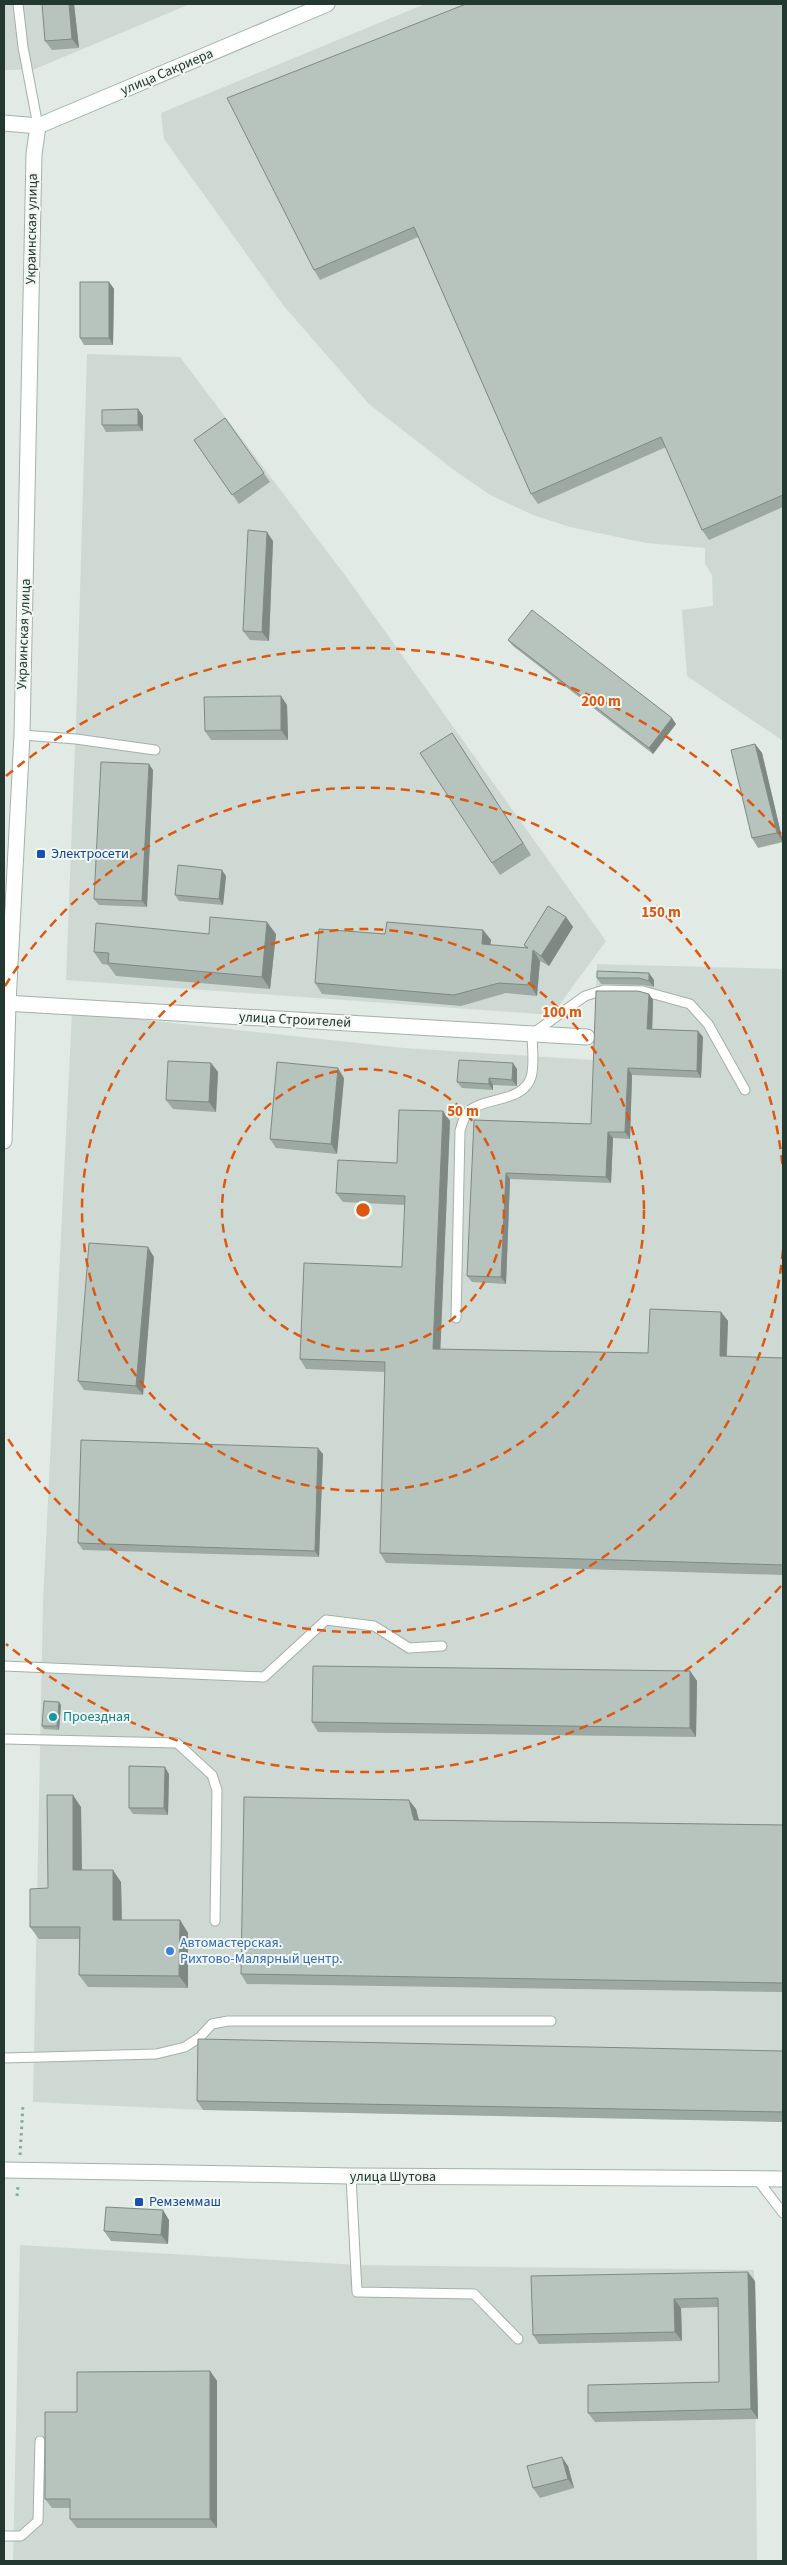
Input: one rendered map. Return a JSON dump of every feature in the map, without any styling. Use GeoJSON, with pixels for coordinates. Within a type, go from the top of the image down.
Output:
{"type":"FeatureCollection","features":[{"type":"Feature","properties":{"kind":"street","name":"улица Сакриера"},"geometry":{"type":"LineString","coordinates":[[4,122],[38,126],[328,4]]}},
{"type":"Feature","properties":{"kind":"street","name":"Украинская улица"},"geometry":{"type":"LineString","coordinates":[[4,1141],[6,1003],[22,735],[34,154],[38,126]]}},
{"type":"Feature","properties":{"kind":"street","name":"улица Строителей"},"geometry":{"type":"LineString","coordinates":[[6,1003],[587,1037]]}},
{"type":"Feature","properties":{"kind":"street","name":"улица Шутова"},"geometry":{"type":"LineString","coordinates":[[11,2170],[351,2176],[783,2179]]}},
{"type":"Feature","properties":{"kind":"lane"},"geometry":{"type":"LineString","coordinates":[[18,4],[23,47],[38,126]]}},
{"type":"Feature","properties":{"kind":"lane"},"geometry":{"type":"LineString","coordinates":[[22,735],[76,739],[155,750]]}},
{"type":"Feature","properties":{"kind":"lane"},"geometry":{"type":"LineString","coordinates":[[456,1318],[460,1131],[464,1119],[471,1110],[524,1088],[531,1078],[532,1034],[585,996],[604,990],[653,994],[690,1004],[708,1024],[745,1090]]}},
{"type":"Feature","properties":{"kind":"lane"},"geometry":{"type":"LineString","coordinates":[[4,1666],[264,1678],[326,1620],[374,1626],[409,1648],[442,1646]]}},
{"type":"Feature","properties":{"kind":"lane"},"geometry":{"type":"LineString","coordinates":[[4,1739],[177,1744],[212,1775],[217,1790],[215,1921]]}},
{"type":"Feature","properties":{"kind":"lane"},"geometry":{"type":"LineString","coordinates":[[4,2058],[156,2054],[185,2047],[200,2037],[212,2024],[228,2021],[551,2021]]}},
{"type":"Feature","properties":{"kind":"lane"},"geometry":{"type":"LineString","coordinates":[[351,2176],[357,2292],[474,2294],[518,2339]]}},
{"type":"Feature","properties":{"kind":"lane"},"geometry":{"type":"LineString","coordinates":[[757,2179],[783,2213]]}},
{"type":"Feature","properties":{"kind":"lane"},"geometry":{"type":"LineString","coordinates":[[4,2536],[21,2536],[38,2521],[40,2441]]}},
{"type":"Feature","properties":{"kind":"path"},"geometry":{"type":"LineString","coordinates":[[17,2196],[11,2170],[24,2105]]}},
{"type":"Feature","properties":{"kind":"shaded area"},"geometry":{"type":"Polygon","coordinates":[[[4,4],[190,4],[35,69],[4,70],[4,4]]]}},
{"type":"Feature","properties":{"kind":"shaded area"},"geometry":{"type":"Polygon","coordinates":[[[425,4],[783,4],[783,741],[687,676],[682,610],[713,606],[712,575],[705,564],[705,548],[646,543],[570,527],[533,515],[490,495],[454,470],[369,404],[283,305],[164,139],[161,113],[425,4]]]}},
{"type":"Feature","properties":{"kind":"shaded area"},"geometry":{"type":"Polygon","coordinates":[[[87,354],[180,357],[347,578],[606,941],[552,1015],[66,980],[87,354]]]}},
{"type":"Feature","properties":{"kind":"shaded area"},"geometry":{"type":"Polygon","coordinates":[[[597,964],[783,969],[783,2122],[203,2110],[33,2102],[43,1602],[72,1012],[404,1048],[593,1060],[597,964]]]}},
{"type":"Feature","properties":{"kind":"shaded area"},"geometry":{"type":"Polygon","coordinates":[[[20,2245],[358,2265],[754,2270],[757,2561],[13,2561],[20,2245]]]}},
{"type":"Feature","properties":{"kind":"building"},"geometry":{"type":"Polygon","coordinates":[[[42,4],[69,4],[72,39],[45,41],[42,4]]]}},
{"type":"Feature","properties":{"kind":"building"},"geometry":{"type":"Polygon","coordinates":[[[466,4],[783,4],[783,495],[702,530],[661,437],[531,494],[414,227],[314,270],[227,98],[466,4]]]}},
{"type":"Feature","properties":{"kind":"building"},"geometry":{"type":"Polygon","coordinates":[[[80,282],[109,282],[109,338],[80,338],[80,282]]]}},
{"type":"Feature","properties":{"kind":"building"},"geometry":{"type":"Polygon","coordinates":[[[138,409],[138,425],[102,425],[102,410],[138,409]]]}},
{"type":"Feature","properties":{"kind":"building"},"geometry":{"type":"Polygon","coordinates":[[[225,418],[264,473],[232,495],[194,440],[225,418]]]}},
{"type":"Feature","properties":{"kind":"building"},"geometry":{"type":"Polygon","coordinates":[[[248,530],[267,532],[262,632],[243,631],[248,530]]]}},
{"type":"Feature","properties":{"kind":"building"},"geometry":{"type":"Polygon","coordinates":[[[532,610],[672,718],[649,748],[508,640],[532,610]]]}},
{"type":"Feature","properties":{"kind":"building"},"geometry":{"type":"Polygon","coordinates":[[[281,696],[281,730],[205,731],[204,697],[281,696]]]}},
{"type":"Feature","properties":{"kind":"building"},"geometry":{"type":"Polygon","coordinates":[[[452,733],[523,843],[492,863],[420,753],[452,733]]]}},
{"type":"Feature","properties":{"kind":"building"},"geometry":{"type":"Polygon","coordinates":[[[755,744],[777,833],[752,838],[731,750],[755,744]]]}},
{"type":"Feature","properties":{"kind":"building"},"geometry":{"type":"Polygon","coordinates":[[[101,762],[149,764],[142,901],[94,899],[101,762]]]}},
{"type":"Feature","properties":{"kind":"building"},"geometry":{"type":"Polygon","coordinates":[[[178,865],[222,870],[219,899],[175,895],[178,865]]]}},
{"type":"Feature","properties":{"kind":"building"},"geometry":{"type":"Polygon","coordinates":[[[548,906],[566,917],[541,956],[533,950],[530,985],[499,983],[454,995],[315,983],[319,929],[385,934],[387,922],[483,930],[482,944],[528,948],[524,945],[548,906]]]}},
{"type":"Feature","properties":{"kind":"building"},"geometry":{"type":"Polygon","coordinates":[[[210,917],[267,922],[262,977],[108,963],[109,953],[94,952],[96,923],[209,934],[210,917]]]}},
{"type":"Feature","properties":{"kind":"building"},"geometry":{"type":"Polygon","coordinates":[[[597,971],[649,973],[649,981],[639,978],[597,978],[597,971]]]}},
{"type":"Feature","properties":{"kind":"building"},"geometry":{"type":"Polygon","coordinates":[[[596,991],[638,991],[649,994],[647,1029],[698,1031],[697,1071],[628,1068],[625,1132],[608,1132],[606,1177],[506,1173],[501,1277],[467,1276],[474,1120],[591,1124],[596,991]]]}},
{"type":"Feature","properties":{"kind":"building"},"geometry":{"type":"Polygon","coordinates":[[[459,1060],[513,1063],[512,1080],[489,1078],[489,1084],[457,1082],[459,1060]]]}},
{"type":"Feature","properties":{"kind":"building"},"geometry":{"type":"Polygon","coordinates":[[[168,1061],[211,1063],[209,1102],[166,1100],[168,1061]]]}},
{"type":"Feature","properties":{"kind":"building"},"geometry":{"type":"Polygon","coordinates":[[[277,1062],[338,1068],[331,1144],[270,1139],[277,1062]]]}},
{"type":"Feature","properties":{"kind":"building"},"geometry":{"type":"Polygon","coordinates":[[[399,1110],[443,1111],[433,1349],[648,1353],[650,1309],[721,1312],[720,1356],[783,1358],[783,1565],[380,1553],[385,1362],[300,1359],[304,1263],[402,1267],[405,1196],[336,1193],[338,1160],[397,1163],[399,1110]]]}},
{"type":"Feature","properties":{"kind":"building"},"geometry":{"type":"Polygon","coordinates":[[[89,1243],[148,1247],[136,1386],[78,1381],[89,1243]]]}},
{"type":"Feature","properties":{"kind":"building"},"geometry":{"type":"Polygon","coordinates":[[[81,1440],[318,1448],[315,1551],[78,1543],[81,1440]]]}},
{"type":"Feature","properties":{"kind":"building"},"geometry":{"type":"Polygon","coordinates":[[[313,1666],[690,1671],[690,1728],[312,1722],[313,1666]]]}},
{"type":"Feature","properties":{"kind":"building","name":"Проездная"},"geometry":{"type":"Polygon","coordinates":[[[44,1701],[59,1702],[57,1726],[42,1726],[44,1701]]]}},
{"type":"Feature","properties":{"kind":"building"},"geometry":{"type":"Polygon","coordinates":[[[129,1766],[165,1767],[164,1808],[129,1808],[129,1766]]]}},
{"type":"Feature","properties":{"kind":"building"},"geometry":{"type":"Polygon","coordinates":[[[47,1795],[73,1795],[73,1870],[113,1870],[113,1920],[180,1920],[179,1976],[79,1975],[80,1927],[30,1927],[30,1889],[48,1888],[47,1795]]]}},
{"type":"Feature","properties":{"kind":"building"},"geometry":{"type":"Polygon","coordinates":[[[244,1797],[409,1800],[414,1820],[783,1825],[783,1983],[241,1974],[244,1797]]]}},
{"type":"Feature","properties":{"kind":"building"},"geometry":{"type":"Polygon","coordinates":[[[198,2039],[783,2051],[783,2112],[197,2101],[198,2039]]]}},
{"type":"Feature","properties":{"kind":"building"},"geometry":{"type":"Polygon","coordinates":[[[106,2207],[163,2210],[161,2235],[104,2231],[106,2207]]]}},
{"type":"Feature","properties":{"kind":"building"},"geometry":{"type":"Polygon","coordinates":[[[748,2272],[751,2409],[588,2413],[588,2385],[719,2382],[718,2298],[674,2299],[675,2332],[533,2335],[531,2276],[748,2272]]]}},
{"type":"Feature","properties":{"kind":"building"},"geometry":{"type":"Polygon","coordinates":[[[210,2371],[210,2519],[70,2519],[70,2499],[45,2499],[45,2412],[77,2412],[77,2372],[210,2371]]]}},
{"type":"Feature","properties":{"kind":"building"},"geometry":{"type":"Polygon","coordinates":[[[562,2457],[568,2479],[533,2488],[527,2466],[562,2457]]]}},
{"type":"Feature","properties":{"kind":"place","name":"Электросети"},"geometry":{"type":"Point","coordinates":[41,854]}},
{"type":"Feature","properties":{"kind":"place","name":"Проездная"},"geometry":{"type":"Point","coordinates":[53,1717]}},
{"type":"Feature","properties":{"kind":"place","name":"Автомастерская. Рихтово-Малярный центр."},"geometry":{"type":"Point","coordinates":[170,1951]}},
{"type":"Feature","properties":{"kind":"place","name":"Ремземмаш"},"geometry":{"type":"Point","coordinates":[139,2202]}}]}
